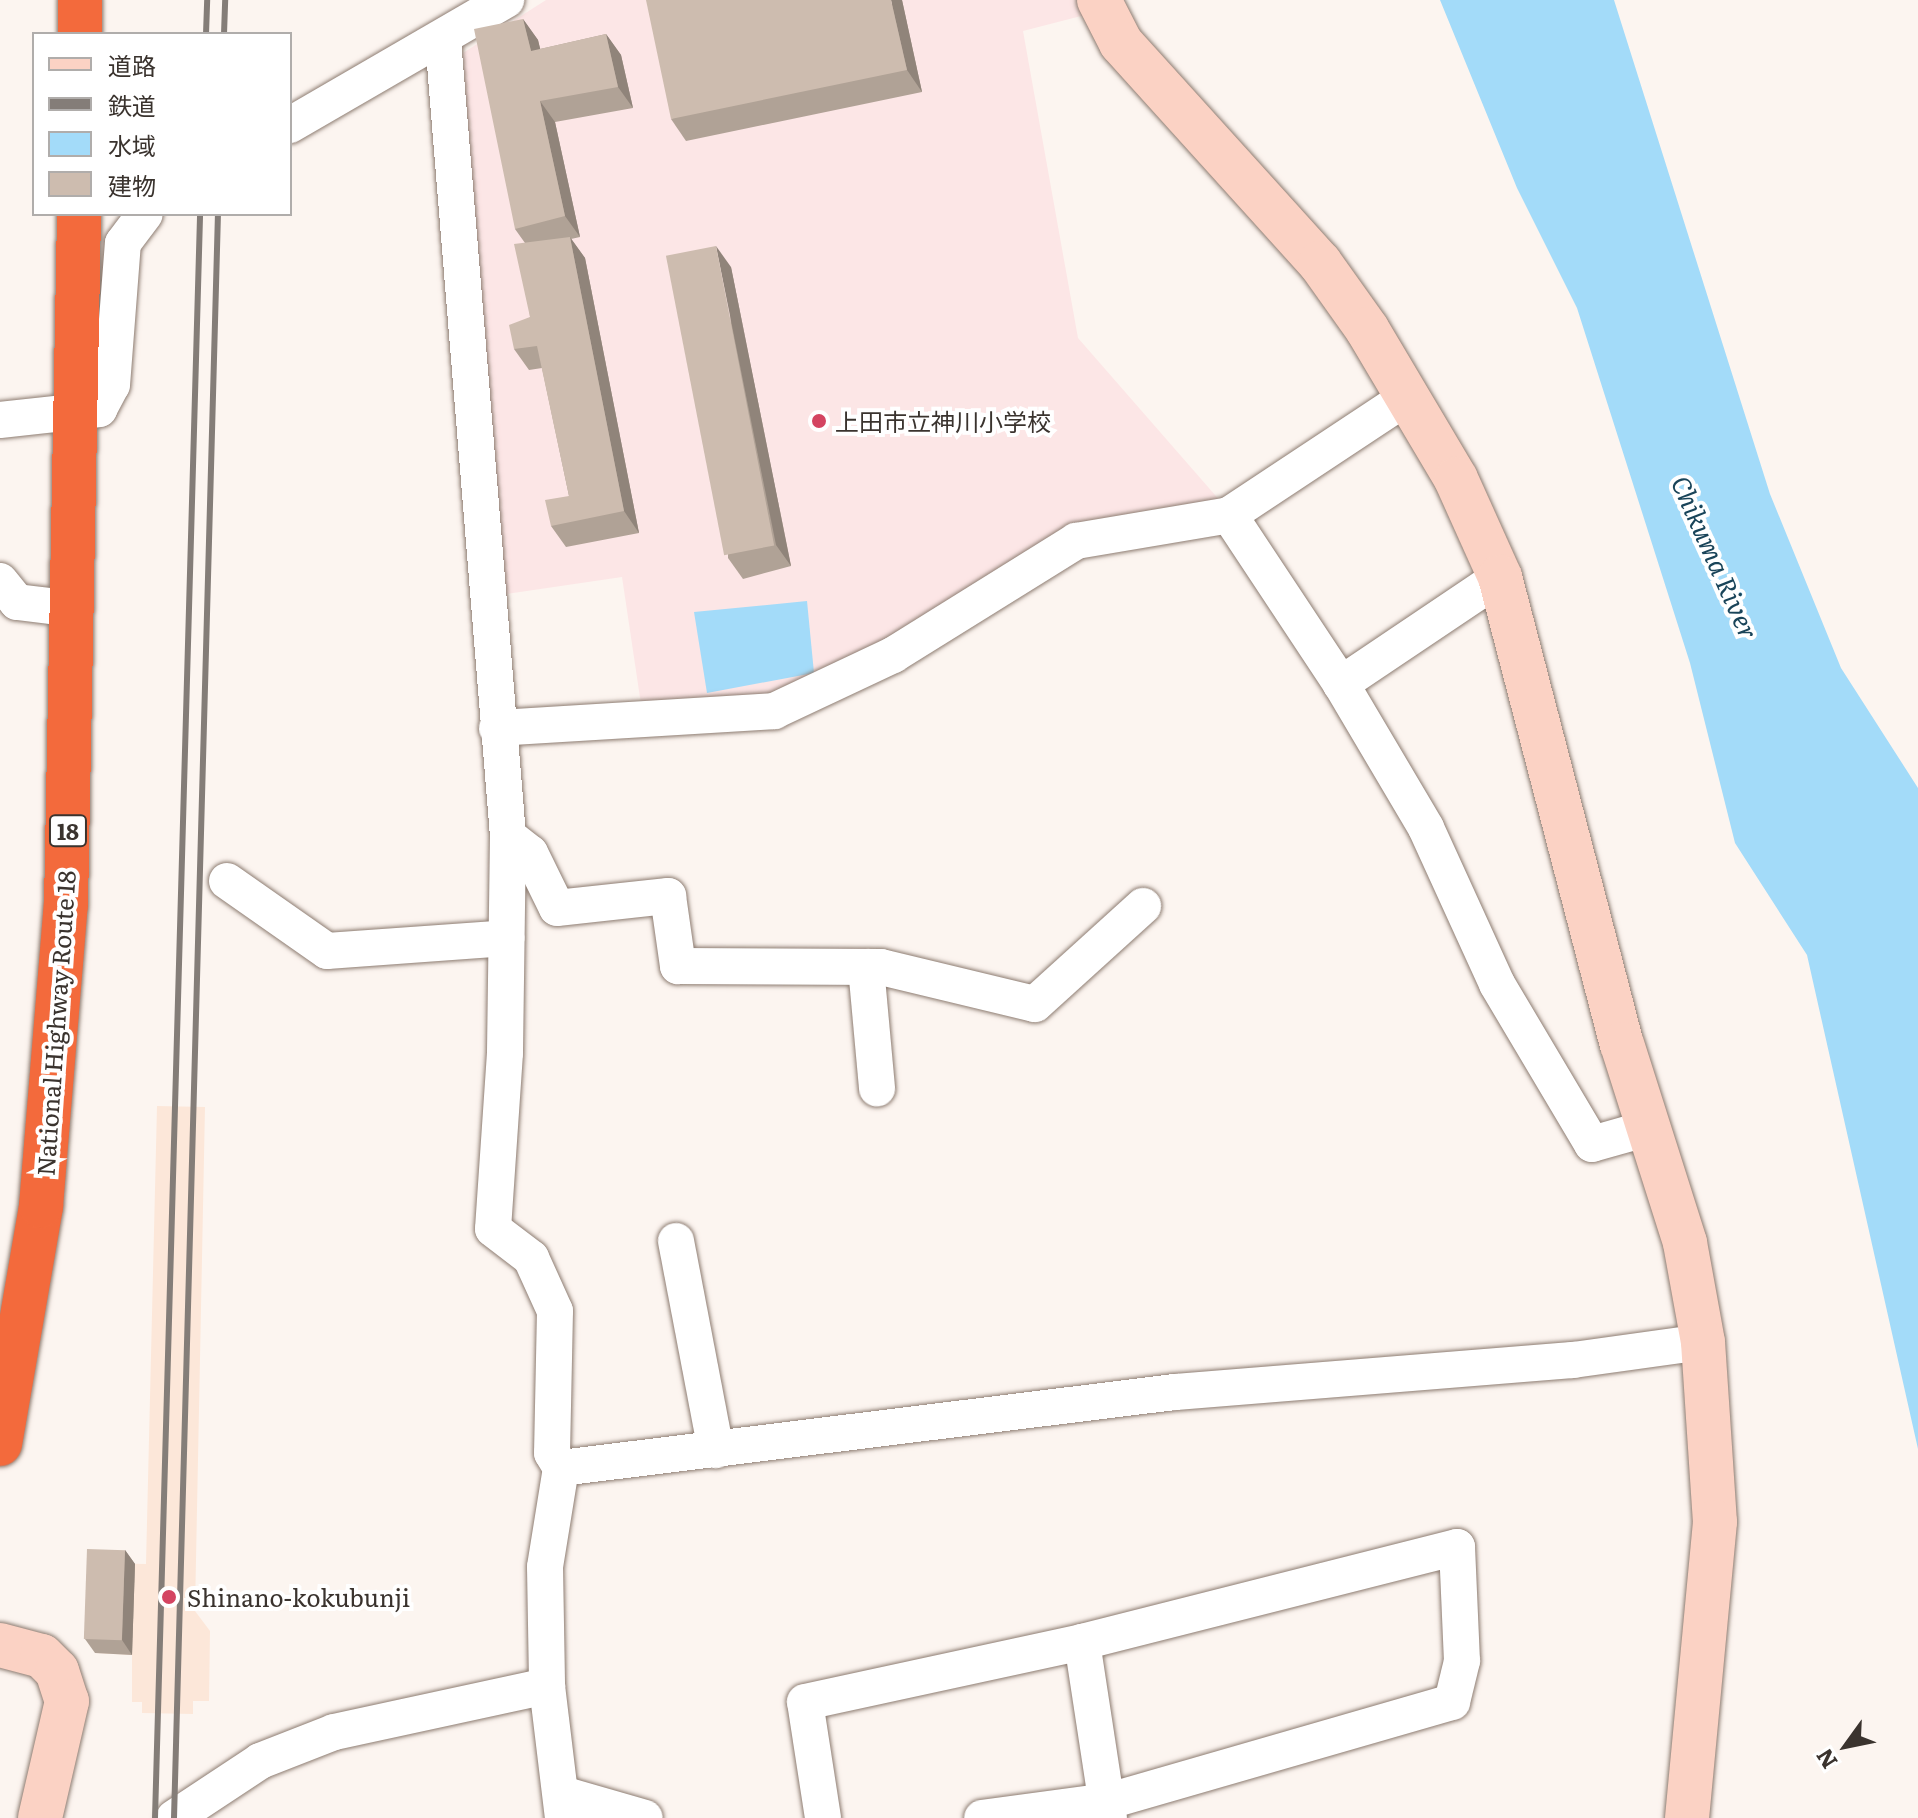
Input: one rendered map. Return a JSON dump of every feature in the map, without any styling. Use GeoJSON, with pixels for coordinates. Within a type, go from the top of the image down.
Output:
{"type":"FeatureCollection","features":[{"type":"Feature","properties":{"kind":"highway"},"geometry":{"type":"LineString","coordinates":[[80,0],[80,32]]}},
{"type":"Feature","properties":{"kind":"highway","name":"National Highway Route 18"},"geometry":{"type":"LineString","coordinates":[[0,1444],[41,1206],[66,905],[74,609],[79,216]]}},
{"type":"Feature","properties":{"kind":"street"},"geometry":{"type":"LineString","coordinates":[[292,124],[443,40],[506,0]]}},
{"type":"Feature","properties":{"kind":"street"},"geometry":{"type":"LineString","coordinates":[[1099,0],[1121,43],[1320,263],[1410,395],[1500,577],[1622,1044],[1652,1127],[1703,1342],[1715,1522],[1687,1818]]}},
{"type":"Feature","properties":{"kind":"street"},"geometry":{"type":"LineString","coordinates":[[443,40],[486,490],[497,728],[508,836],[507,938],[493,1229],[531,1258],[555,1311],[552,1453],[561,1468],[545,1567],[547,1686],[562,1806],[645,1818]]}},
{"type":"Feature","properties":{"kind":"street"},"geometry":{"type":"LineString","coordinates":[[0,420],[77,414],[99,409],[112,385],[123,243],[143,216]]}},
{"type":"Feature","properties":{"kind":"street"},"geometry":{"type":"LineString","coordinates":[[497,728],[774,711],[893,655],[1076,541],[1229,515],[1410,395]]}},
{"type":"Feature","properties":{"kind":"street"},"geometry":{"type":"LineString","coordinates":[[1229,515],[1341,684],[1426,828],[1497,984],[1592,1144],[1652,1127]]}},
{"type":"Feature","properties":{"kind":"street"},"geometry":{"type":"LineString","coordinates":[[1341,684],[1500,577]]}},
{"type":"Feature","properties":{"kind":"street"},"geometry":{"type":"LineString","coordinates":[[0,581],[17,602],[74,609]]}},
{"type":"Feature","properties":{"kind":"street"},"geometry":{"type":"LineString","coordinates":[[508,836],[530,853],[557,908],[668,896],[678,966],[866,967],[1035,1004],[1143,906]]}},
{"type":"Feature","properties":{"kind":"street"},"geometry":{"type":"LineString","coordinates":[[227,881],[327,951],[507,938]]}},
{"type":"Feature","properties":{"kind":"street"},"geometry":{"type":"LineString","coordinates":[[866,967],[877,1089]]}},
{"type":"Feature","properties":{"kind":"street"},"geometry":{"type":"LineString","coordinates":[[676,1241],[716,1450]]}},
{"type":"Feature","properties":{"kind":"street"},"geometry":{"type":"LineString","coordinates":[[561,1468],[1175,1392],[1573,1360],[1703,1342]]}},
{"type":"Feature","properties":{"kind":"street"},"geometry":{"type":"LineString","coordinates":[[823,1818],[805,1702],[1082,1642],[1457,1547],[1462,1661],[1452,1702],[1108,1810],[982,1818]]}},
{"type":"Feature","properties":{"kind":"street"},"geometry":{"type":"LineString","coordinates":[[1082,1642],[1108,1810]]}},
{"type":"Feature","properties":{"kind":"street"},"geometry":{"type":"LineString","coordinates":[[0,1645],[42,1656],[57,1671],[67,1701],[40,1818]]}},
{"type":"Feature","properties":{"kind":"street"},"geometry":{"type":"LineString","coordinates":[[174,1818],[260,1761],[334,1732],[547,1686]]}},
{"type":"Feature","properties":{"kind":"shaded area","name":"上田市立神川小学校"},"geometry":{"type":"Polygon","coordinates":[[[546,0],[1077,0],[1085,15],[1023,31],[1078,338],[1222,503],[1072,533],[775,702],[642,711],[622,577],[500,595],[463,53],[546,0]]]}},
{"type":"Feature","properties":{"kind":"shaded area"},"geometry":{"type":"Polygon","coordinates":[[[157,1106],[205,1107],[195,1611],[210,1631],[209,1701],[193,1701],[193,1714],[142,1713],[142,1702],[132,1702],[132,1655],[95,1653],[97,1563],[146,1564],[157,1106]]]}},
{"type":"Feature","properties":{"kind":"water","name":"Chikuma River"},"geometry":{"type":"Polygon","coordinates":[[[1440,0],[1614,0],[1770,494],[1841,668],[1918,788],[1918,1449],[1807,955],[1735,843],[1690,663],[1577,308],[1517,188],[1440,0]]]}},
{"type":"Feature","properties":{"kind":"water"},"geometry":{"type":"Polygon","coordinates":[[[807,601],[814,673],[707,693],[694,612],[807,601]]]}},
{"type":"Feature","properties":{"kind":"building"},"geometry":{"type":"Polygon","coordinates":[[[646,0],[891,0],[907,70],[671,119],[646,0]]]}},
{"type":"Feature","properties":{"kind":"building"},"geometry":{"type":"Polygon","coordinates":[[[523,19],[531,51],[606,34],[618,87],[540,101],[565,216],[515,229],[474,29],[523,19]]]}},
{"type":"Feature","properties":{"kind":"building"},"geometry":{"type":"Polygon","coordinates":[[[570,237],[624,511],[551,526],[545,500],[569,496],[537,346],[514,349],[509,325],[530,317],[514,244],[570,237]]]}},
{"type":"Feature","properties":{"kind":"building"},"geometry":{"type":"Polygon","coordinates":[[[716,246],[774,545],[724,555],[666,256],[716,246]]]}},
{"type":"Feature","properties":{"kind":"building"},"geometry":{"type":"Polygon","coordinates":[[[87,1549],[125,1550],[122,1640],[84,1639],[87,1549]]]}},
{"type":"Feature","properties":{"kind":"railway"},"geometry":{"type":"LineString","coordinates":[[206,32],[207,0]]}},
{"type":"Feature","properties":{"kind":"railway"},"geometry":{"type":"LineString","coordinates":[[224,32],[225,0]]}},
{"type":"Feature","properties":{"kind":"railway"},"geometry":{"type":"LineString","coordinates":[[155,1818],[200,216]]}},
{"type":"Feature","properties":{"kind":"railway"},"geometry":{"type":"LineString","coordinates":[[174,1818],[218,216]]}},
{"type":"Feature","properties":{"kind":"place","name":"上田市立神川小学校"},"geometry":{"type":"Point","coordinates":[819,421]}},
{"type":"Feature","properties":{"kind":"place","name":"Shinano-kokubunji"},"geometry":{"type":"Point","coordinates":[169,1597]}}]}
